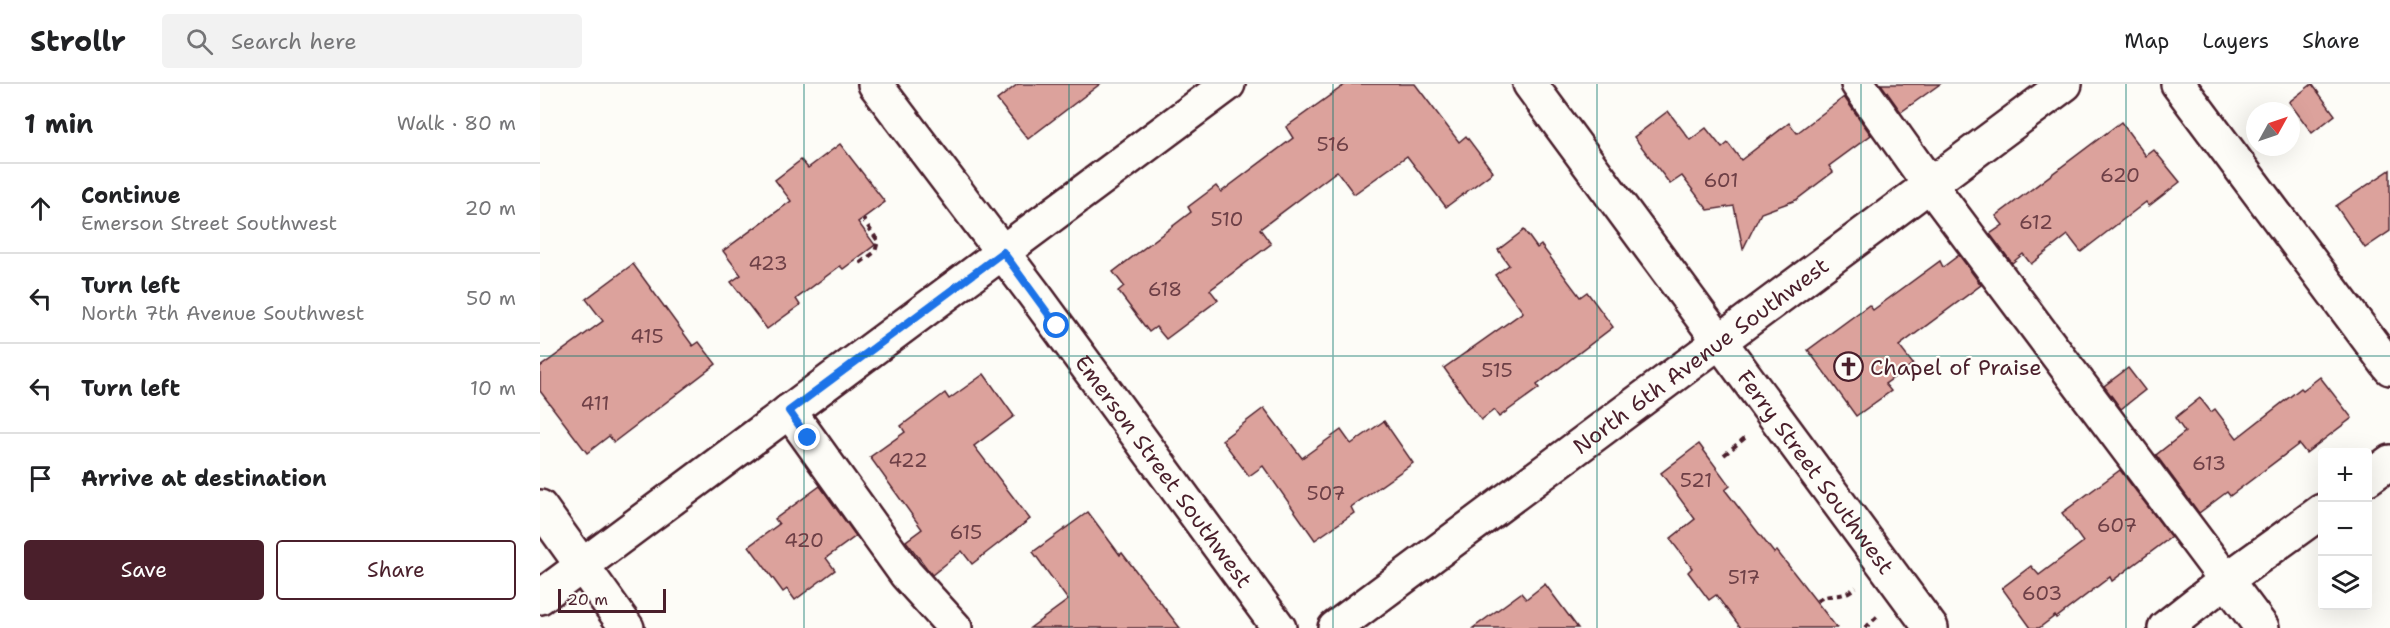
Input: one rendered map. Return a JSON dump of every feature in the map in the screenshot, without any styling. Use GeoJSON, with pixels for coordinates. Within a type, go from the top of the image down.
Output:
{"type":"FeatureCollection","features":[{"type":"Feature","properties":{"kind":"street","name":"Emerson Street Southwest"},"geometry":{"type":"LineString","coordinates":[[875,84],[1003,252],[1279,628]]}},
{"type":"Feature","properties":{"kind":"street"},"geometry":{"type":"LineString","coordinates":[[540,597],[1228,84]]}},
{"type":"Feature","properties":{"kind":"street","name":"Ferry Street Southwest"},"geometry":{"type":"LineString","coordinates":[[1530,84],[1931,628]]}},
{"type":"Feature","properties":{"kind":"street"},"geometry":{"type":"LineString","coordinates":[[1858,84],[1930,185],[2262,628]]}},
{"type":"Feature","properties":{"kind":"street","name":"North 6th Avenue Southwest"},"geometry":{"type":"LineString","coordinates":[[1335,628],[2065,84]]}},
{"type":"Feature","properties":{"kind":"street"},"geometry":{"type":"LineString","coordinates":[[2178,84],[2390,368]]}},
{"type":"Feature","properties":{"kind":"street"},"geometry":{"type":"LineString","coordinates":[[789,411],[906,574],[955,628]]}},
{"type":"Feature","properties":{"kind":"street"},"geometry":{"type":"LineString","coordinates":[[2372,475],[2390,462]]}},
{"type":"Feature","properties":{"kind":"street"},"geometry":{"type":"LineString","coordinates":[[540,507],[627,628]]}},
{"type":"Feature","properties":{"kind":"street"},"geometry":{"type":"LineString","coordinates":[[2165,628],[2225,581],[2318,514]]}},
{"type":"Feature","properties":{"kind":"path"},"geometry":{"type":"LineString","coordinates":[[860,263],[875,252],[878,241],[863,219]]}},
{"type":"Feature","properties":{"kind":"path"},"geometry":{"type":"LineString","coordinates":[[1724,455],[1746,437]]}},
{"type":"Feature","properties":{"kind":"path"},"geometry":{"type":"LineString","coordinates":[[1817,602],[1828,596],[1848,594],[1857,586]]}},
{"type":"Feature","properties":{"kind":"path"},"geometry":{"type":"LineString","coordinates":[[1865,628],[1878,616]]}},
{"type":"Feature","properties":{"kind":"building"},"geometry":{"type":"Polygon","coordinates":[[[1018,84],[1100,84],[1028,139],[997,100],[1018,84]]]}},
{"type":"Feature","properties":{"kind":"building"},"geometry":{"type":"Polygon","coordinates":[[[1346,84],[1415,84],[1459,142],[1466,136],[1493,172],[1446,207],[1407,156],[1354,194],[1337,171],[1260,229],[1271,244],[1210,290],[1218,300],[1166,339],[1156,327],[1149,332],[1118,291],[1124,286],[1113,272],[1191,212],[1188,207],[1216,186],[1221,192],[1293,138],[1286,127],[1346,84]]]}},
{"type":"Feature","properties":{"kind":"building"},"geometry":{"type":"Polygon","coordinates":[[[1881,84],[1940,84],[1901,112],[1881,84]]]}},
{"type":"Feature","properties":{"kind":"building"},"geometry":{"type":"Polygon","coordinates":[[[2312,84],[2335,115],[2312,133],[2300,117],[2300,102],[2289,102],[2312,84]]]}},
{"type":"Feature","properties":{"kind":"building"},"geometry":{"type":"Polygon","coordinates":[[[1844,97],[1871,135],[1829,166],[1833,172],[1796,200],[1761,213],[1743,249],[1734,206],[1708,210],[1682,176],[1670,184],[1634,137],[1668,111],[1690,140],[1706,128],[1722,148],[1728,143],[1741,160],[1789,123],[1797,133],[1844,97]]]}},
{"type":"Feature","properties":{"kind":"building"},"geometry":{"type":"Polygon","coordinates":[[[2121,122],[2146,156],[2154,150],[2180,182],[2149,206],[2146,202],[2081,252],[2068,235],[2031,264],[2023,254],[2012,263],[1990,234],[2003,225],[1996,216],[2121,122]]]}},
{"type":"Feature","properties":{"kind":"building"},"geometry":{"type":"Polygon","coordinates":[[[840,144],[885,202],[858,222],[875,245],[843,269],[840,266],[796,299],[800,305],[767,329],[731,282],[741,275],[723,251],[791,201],[775,180],[801,160],[808,168],[840,144]]]}},
{"type":"Feature","properties":{"kind":"building"},"geometry":{"type":"Polygon","coordinates":[[[2390,170],[2390,231],[2365,248],[2336,206],[2390,170]]]}},
{"type":"Feature","properties":{"kind":"building"},"geometry":{"type":"Polygon","coordinates":[[[1524,230],[1537,248],[1541,245],[1580,297],[1587,292],[1613,327],[1537,385],[1539,388],[1499,417],[1494,410],[1481,420],[1444,368],[1523,312],[1495,275],[1509,265],[1498,250],[1524,230]]]}},
{"type":"Feature","properties":{"kind":"building"},"geometry":{"type":"Polygon","coordinates":[[[1959,255],[1981,285],[1899,346],[1913,364],[1885,384],[1891,391],[1856,416],[1808,350],[1869,305],[1873,310],[1940,261],[1943,267],[1959,255]]]}},
{"type":"Feature","properties":{"kind":"building"},"geometry":{"type":"Polygon","coordinates":[[[633,264],[693,346],[699,342],[716,364],[614,442],[609,436],[587,453],[540,391],[540,367],[603,321],[586,299],[633,264]]]}},
{"type":"Feature","properties":{"kind":"building"},"geometry":{"type":"Polygon","coordinates":[[[2128,368],[2145,390],[2121,409],[2104,386],[2128,368]]]}},
{"type":"Feature","properties":{"kind":"building"},"geometry":{"type":"Polygon","coordinates":[[[984,374],[1014,416],[974,446],[1030,519],[972,564],[962,551],[932,575],[906,541],[922,529],[870,457],[905,432],[901,426],[945,393],[949,399],[984,374]]]}},
{"type":"Feature","properties":{"kind":"building"},"geometry":{"type":"Polygon","coordinates":[[[2320,377],[2352,418],[2306,453],[2299,444],[2230,496],[2227,492],[2199,513],[2156,455],[2185,432],[2175,418],[2200,398],[2211,412],[2215,409],[2237,438],[2301,388],[2303,390],[2320,377]]]}},
{"type":"Feature","properties":{"kind":"building"},"geometry":{"type":"Polygon","coordinates":[[[1264,408],[1302,458],[1341,430],[1351,444],[1384,421],[1413,463],[1351,507],[1354,513],[1315,540],[1263,466],[1249,476],[1222,440],[1264,408]]]}},
{"type":"Feature","properties":{"kind":"building"},"geometry":{"type":"Polygon","coordinates":[[[1699,444],[1730,486],[1725,490],[1774,553],[1777,551],[1837,628],[1741,628],[1716,595],[1709,600],[1688,572],[1692,568],[1670,539],[1695,519],[1661,473],[1699,444]]]}},
{"type":"Feature","properties":{"kind":"building"},"geometry":{"type":"Polygon","coordinates":[[[2120,470],[2171,537],[2112,581],[2110,577],[2056,618],[2055,616],[2039,628],[2031,628],[2002,588],[2031,566],[2039,575],[2083,542],[2062,513],[2120,470]]]}},
{"type":"Feature","properties":{"kind":"building"},"geometry":{"type":"Polygon","coordinates":[[[820,486],[856,536],[826,558],[835,570],[795,600],[787,589],[783,592],[749,546],[779,524],[775,519],[820,486]]]}},
{"type":"Feature","properties":{"kind":"building"},"geometry":{"type":"Polygon","coordinates":[[[1088,512],[1180,628],[1030,628],[1068,600],[1033,552],[1088,512]]]}},
{"type":"Feature","properties":{"kind":"building"},"geometry":{"type":"Polygon","coordinates":[[[1545,584],[1578,628],[1473,628],[1521,593],[1526,599],[1545,584]]]}},
{"type":"Feature","properties":{"kind":"place","name":"Chapel of Praise"},"geometry":{"type":"Point","coordinates":[1849,367]}},
{"type":"Feature","properties":{"kind":"route"},"geometry":{"type":"LineString","coordinates":[[808,438],[789,411],[1003,252],[1057,326]]}}]}
